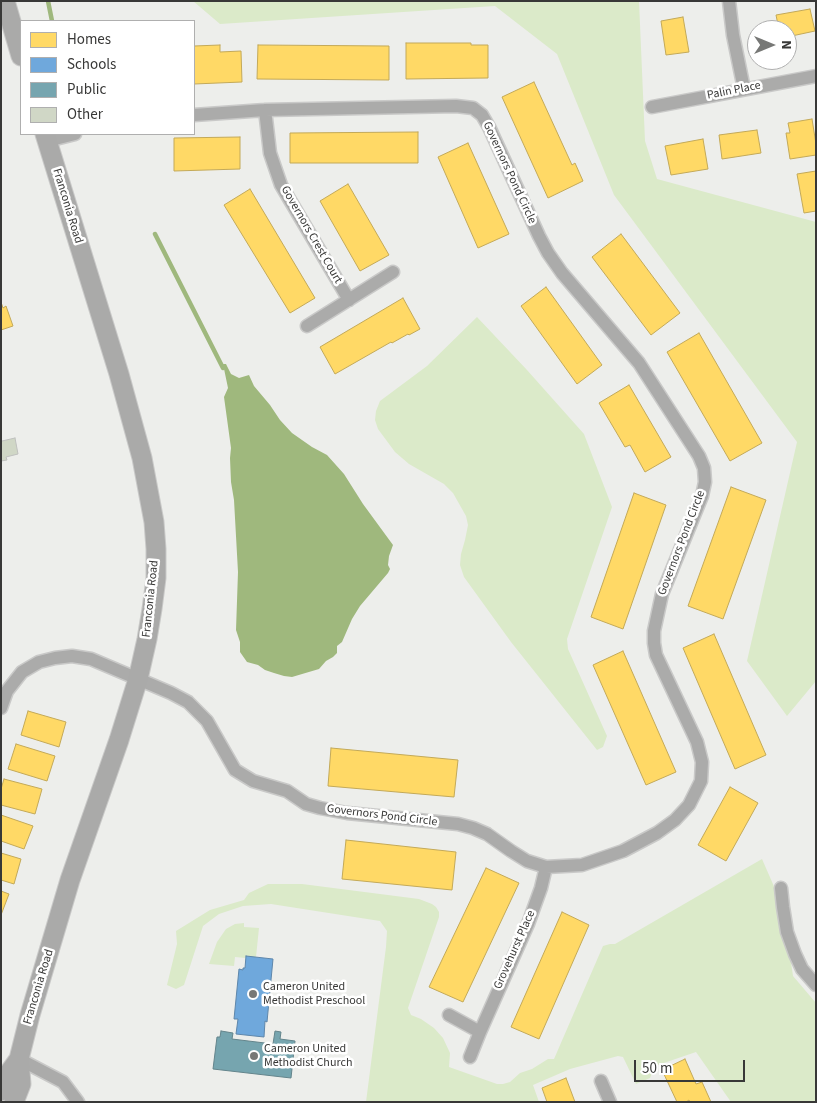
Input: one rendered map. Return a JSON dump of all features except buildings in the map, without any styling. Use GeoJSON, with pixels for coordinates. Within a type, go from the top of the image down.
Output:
{"type":"FeatureCollection","features":[{"type":"Feature","properties":{"kind":"main road"},"geometry":{"type":"LineString","coordinates":[[5,1],[20,53]]}},
{"type":"Feature","properties":{"kind":"main road","name":"Franconia Road"},"geometry":{"type":"LineString","coordinates":[[14,1102],[21,1084],[19,1060],[30,1015],[70,880],[119,740],[138,679],[147,639],[154,590],[156,549],[154,522],[142,458],[119,374],[46,137]]}},
{"type":"Feature","properties":{"kind":"main road","name":"Franconia Road"},"geometry":{"type":"LineString","coordinates":[[1,1090],[8,1074],[19,1060]]}},
{"type":"Feature","properties":{"kind":"street"},"geometry":{"type":"LineString","coordinates":[[729,1],[733,35],[744,89]]}},
{"type":"Feature","properties":{"kind":"street","name":"Palin Place"},"geometry":{"type":"LineString","coordinates":[[652,107],[816,76]]}},
{"type":"Feature","properties":{"kind":"street","name":"Governors Pond Circle"},"geometry":{"type":"LineString","coordinates":[[1,708],[7,691],[22,672],[39,662],[72,656],[90,659],[188,702],[208,721],[236,770],[253,781],[287,791],[306,804],[320,808],[347,813],[458,824],[473,828],[527,860],[546,867],[582,865],[623,851],[657,833],[675,820],[688,805],[701,781],[702,762],[697,742],[656,654],[654,631],[662,594],[702,496],[705,482],[704,468],[699,456],[639,363],[548,254],[482,115],[473,108],[456,106],[265,110],[195,115]]}},
{"type":"Feature","properties":{"kind":"street","name":"Governors Crest Court"},"geometry":{"type":"LineString","coordinates":[[265,110],[270,153],[281,185],[349,300]]}},
{"type":"Feature","properties":{"kind":"street"},"geometry":{"type":"LineString","coordinates":[[46,137],[65,135]]}},
{"type":"Feature","properties":{"kind":"street"},"geometry":{"type":"LineString","coordinates":[[307,326],[393,272]]}},
{"type":"Feature","properties":{"kind":"street","name":"Grovehurst Place"},"geometry":{"type":"LineString","coordinates":[[470,1057],[528,924],[541,888],[546,867]]}},
{"type":"Feature","properties":{"kind":"street"},"geometry":{"type":"LineString","coordinates":[[781,888],[787,932],[802,969],[816,985]]}},
{"type":"Feature","properties":{"kind":"street"},"geometry":{"type":"LineString","coordinates":[[449,1015],[480,1032]]}},
{"type":"Feature","properties":{"kind":"street"},"geometry":{"type":"LineString","coordinates":[[19,1060],[62,1082],[78,1102]]}},
{"type":"Feature","properties":{"kind":"street"},"geometry":{"type":"LineString","coordinates":[[601,1081],[610,1102]]}},
{"type":"Feature","properties":{"kind":"shaded area"},"geometry":{"type":"Polygon","coordinates":[[[193,1],[639,1],[645,141],[657,179],[816,222],[816,681],[787,716],[747,661],[797,442],[614,195],[557,54],[495,6],[220,24],[193,1]]]}},
{"type":"Feature","properties":{"kind":"shaded area"},"geometry":{"type":"Polygon","coordinates":[[[477,317],[584,434],[612,507],[567,639],[568,649],[607,736],[603,747],[597,750],[511,642],[464,577],[460,565],[468,525],[466,516],[453,493],[444,484],[409,464],[395,452],[378,429],[375,420],[380,401],[427,366],[477,317]]]}},
{"type":"Feature","properties":{"kind":"shaded area"},"geometry":{"type":"Polygon","coordinates":[[[223,364],[226,364],[231,374],[239,378],[249,375],[254,386],[292,433],[327,455],[344,474],[393,545],[389,556],[388,565],[390,569],[388,573],[360,606],[342,642],[337,646],[337,653],[319,669],[292,677],[265,670],[258,665],[247,662],[240,652],[240,642],[236,630],[238,572],[234,500],[231,482],[231,448],[224,397],[228,388],[223,364]]]}},
{"type":"Feature","properties":{"kind":"shaded area"},"geometry":{"type":"Polygon","coordinates":[[[762,859],[783,907],[793,976],[816,1003],[816,1102],[731,1102],[696,1052],[655,1066],[650,1078],[636,1084],[623,1057],[618,1056],[570,1069],[533,1085],[539,1102],[366,1102],[386,947],[387,931],[380,921],[271,904],[243,906],[219,914],[203,926],[184,985],[176,989],[167,985],[177,944],[176,931],[210,910],[244,900],[249,893],[268,884],[302,884],[419,899],[436,907],[439,917],[408,1008],[411,1015],[434,1028],[443,1038],[450,1053],[449,1067],[497,1084],[503,1084],[510,1082],[520,1073],[532,1069],[548,1059],[554,1059],[603,946],[615,944],[762,859]]]}},
{"type":"Feature","properties":{"kind":"shaded area"},"geometry":{"type":"Polygon","coordinates":[[[244,923],[244,927],[259,928],[256,957],[235,957],[234,966],[209,964],[217,942],[226,929],[235,924],[244,923]]]}},
{"type":"Feature","properties":{"kind":"waterway"},"geometry":{"type":"LineString","coordinates":[[48,1],[52,20]]}},
{"type":"Feature","properties":{"kind":"waterway"},"geometry":{"type":"LineString","coordinates":[[155,234],[223,368]]}},
{"type":"Feature","properties":{"kind":"place","name":"Cameron United Methodist Preschool"},"geometry":{"type":"Point","coordinates":[253,994]}},
{"type":"Feature","properties":{"kind":"place","name":"Cameron United Methodist Church"},"geometry":{"type":"Point","coordinates":[254,1056]}}]}
